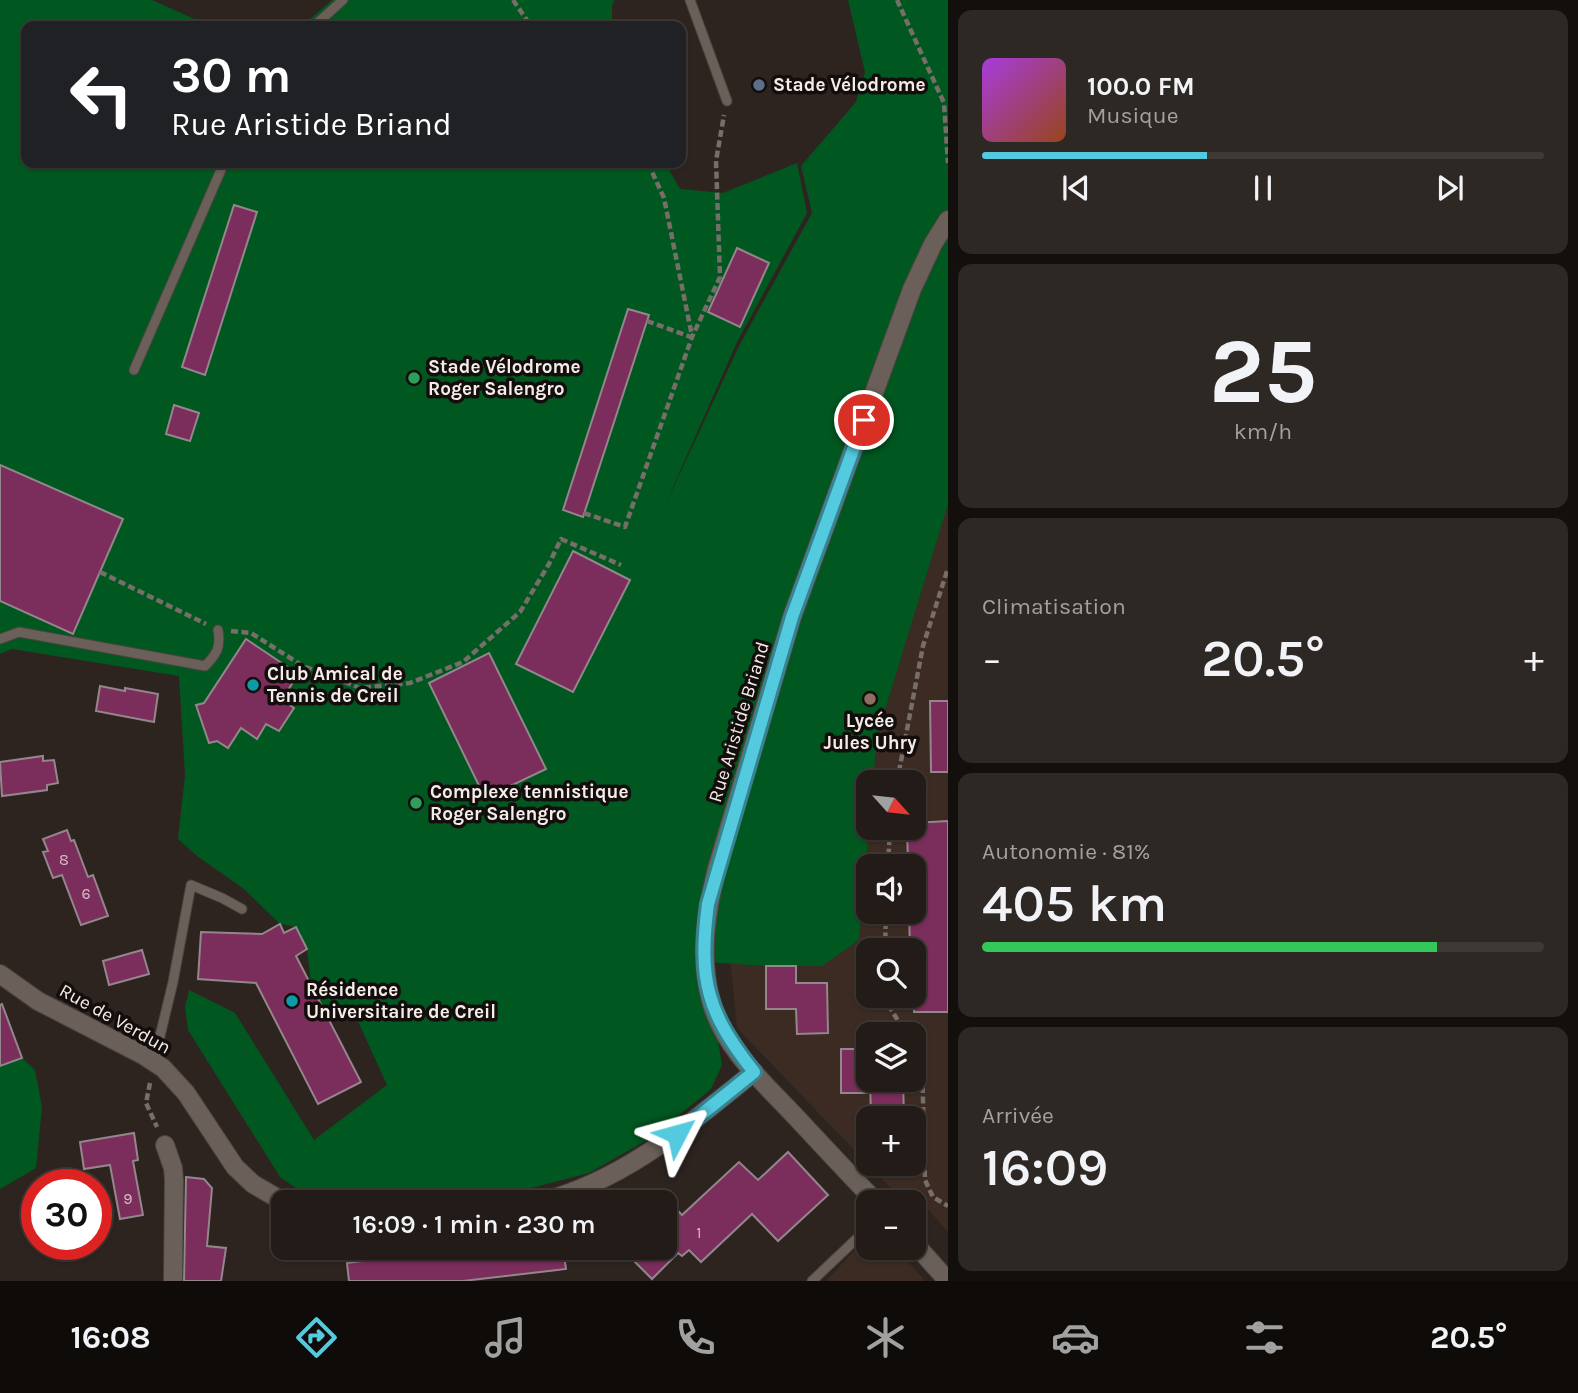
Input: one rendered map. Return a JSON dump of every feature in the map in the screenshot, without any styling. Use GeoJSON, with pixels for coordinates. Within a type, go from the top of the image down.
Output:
{"type":"FeatureCollection","features":[{"type":"Feature","properties":{"kind":"street","name":"Rue Aristide Briand"},"geometry":{"type":"LineString","coordinates":[[866,1190],[754,1072],[728,1040],[710,1000],[704,951],[708,904],[806,577],[912,289],[933,244],[948,220]]}},
{"type":"Feature","properties":{"kind":"street","name":"Rue de Verdun"},"geometry":{"type":"LineString","coordinates":[[0,974],[38,1001],[154,1061],[179,1084],[235,1167],[253,1184],[271,1194]]}},
{"type":"Feature","properties":{"kind":"street"},"geometry":{"type":"LineString","coordinates":[[576,1190],[640,1160],[754,1072]]}},
{"type":"Feature","properties":{"kind":"street"},"geometry":{"type":"LineString","coordinates":[[165,1145],[174,1180],[173,1281]]}},
{"type":"Feature","properties":{"kind":"street"},"geometry":{"type":"LineString","coordinates":[[926,1256],[948,1281]]}},
{"type":"Feature","properties":{"kind":"lane"},"geometry":{"type":"LineString","coordinates":[[320,21],[343,0]]}},
{"type":"Feature","properties":{"kind":"lane"},"geometry":{"type":"LineString","coordinates":[[690,0],[727,101]]}},
{"type":"Feature","properties":{"kind":"lane"},"geometry":{"type":"LineString","coordinates":[[134,370],[222,168]]}},
{"type":"Feature","properties":{"kind":"lane"},"geometry":{"type":"LineString","coordinates":[[0,639],[19,632],[205,666],[221,645],[218,630]]}},
{"type":"Feature","properties":{"kind":"lane"},"geometry":{"type":"LineString","coordinates":[[154,1061],[173,982],[191,885],[242,909]]}},
{"type":"Feature","properties":{"kind":"lane"},"geometry":{"type":"LineString","coordinates":[[812,1281],[856,1239]]}},
{"type":"Feature","properties":{"kind":"path"},"geometry":{"type":"LineString","coordinates":[[513,0],[528,21]]}},
{"type":"Feature","properties":{"kind":"path"},"geometry":{"type":"LineString","coordinates":[[897,0],[944,103],[948,163]]}},
{"type":"Feature","properties":{"kind":"path"},"geometry":{"type":"LineString","coordinates":[[584,513],[625,527],[692,337],[720,276],[716,161],[727,101]]}},
{"type":"Feature","properties":{"kind":"path"},"geometry":{"type":"LineString","coordinates":[[650,168],[664,198],[692,337]]}},
{"type":"Feature","properties":{"kind":"path"},"geometry":{"type":"LineString","coordinates":[[647,321],[692,337]]}},
{"type":"Feature","properties":{"kind":"path"},"geometry":{"type":"LineString","coordinates":[[100,572],[218,630],[251,633],[303,666],[360,688],[410,683],[463,662],[520,612],[561,539],[621,565]]}},
{"type":"Feature","properties":{"kind":"path"},"geometry":{"type":"LineString","coordinates":[[899,770],[923,646],[948,568]]}},
{"type":"Feature","properties":{"kind":"path"},"geometry":{"type":"LineString","coordinates":[[154,1061],[146,1103],[165,1145]]}},
{"type":"Feature","properties":{"kind":"path"},"geometry":{"type":"LineString","coordinates":[[923,1092],[925,1180],[933,1197],[948,1206]]}},
{"type":"Feature","properties":{"kind":"shaded area","name":"Lycée Jules Uhry"},"geometry":{"type":"Polygon","coordinates":[[[948,323],[948,1232],[926,1207],[926,1190],[892,1190],[879,1176],[926,1176],[926,1106],[856,1106],[856,1152],[737,1028],[728,938],[948,323]]]}},
{"type":"Feature","properties":{"kind":"shaded area"},"geometry":{"type":"Polygon","coordinates":[[[856,1249],[856,1260],[907,1260],[925,1281],[826,1281],[856,1249]]]}},
{"type":"Feature","properties":{"kind":"green space"},"geometry":{"type":"Polygon","coordinates":[[[0,0],[152,0],[199,21],[21,21],[21,168],[668,168],[680,189],[723,193],[797,163],[807,213],[737,342],[662,512],[740,344],[812,213],[801,166],[856,102],[865,72],[848,0],[948,0],[948,504],[877,736],[874,770],[856,770],[856,840],[868,840],[867,854],[856,854],[856,924],[860,924],[859,938],[822,966],[705,962],[722,1065],[711,1089],[654,1136],[589,1173],[524,1190],[299,1190],[280,1177],[188,1030],[185,1007],[189,990],[235,1013],[314,1140],[387,1085],[352,1008],[339,1020],[328,1018],[311,984],[307,949],[296,927],[280,924],[244,889],[178,839],[185,775],[179,676],[12,649],[0,654],[0,0]]]}},
{"type":"Feature","properties":{"kind":"green space"},"geometry":{"type":"Polygon","coordinates":[[[332,0],[614,0],[612,21],[308,21],[332,0]]]}},
{"type":"Feature","properties":{"kind":"green space"},"geometry":{"type":"Polygon","coordinates":[[[22,1058],[35,1070],[42,1107],[36,1168],[21,1169],[21,1177],[0,1189],[0,1066],[22,1058]]]}},
{"type":"Feature","properties":{"kind":"building"},"geometry":{"type":"Polygon","coordinates":[[[234,205],[257,212],[205,375],[182,367],[234,205]]]}},
{"type":"Feature","properties":{"kind":"building"},"geometry":{"type":"Polygon","coordinates":[[[737,248],[769,263],[740,327],[708,312],[737,248]]]}},
{"type":"Feature","properties":{"kind":"building"},"geometry":{"type":"Polygon","coordinates":[[[628,309],[649,315],[583,517],[563,510],[628,309]]]}},
{"type":"Feature","properties":{"kind":"building"},"geometry":{"type":"Polygon","coordinates":[[[174,405],[199,413],[190,441],[166,434],[174,405]]]}},
{"type":"Feature","properties":{"kind":"building"},"geometry":{"type":"Polygon","coordinates":[[[0,465],[123,519],[73,634],[0,601],[0,465]]]}},
{"type":"Feature","properties":{"kind":"building"},"geometry":{"type":"Polygon","coordinates":[[[573,551],[630,580],[573,692],[516,664],[573,551]]]}},
{"type":"Feature","properties":{"kind":"building","name":"Club Amical de Tennis de Creil"},"geometry":{"type":"Polygon","coordinates":[[[246,639],[298,674],[282,700],[294,708],[279,731],[266,724],[257,739],[241,728],[228,748],[217,741],[209,743],[196,705],[204,703],[246,639]]]}},
{"type":"Feature","properties":{"kind":"building"},"geometry":{"type":"Polygon","coordinates":[[[489,653],[546,769],[485,798],[429,683],[489,653]]]}},
{"type":"Feature","properties":{"kind":"building"},"geometry":{"type":"Polygon","coordinates":[[[100,686],[158,694],[154,722],[96,711],[100,686]]]}},
{"type":"Feature","properties":{"kind":"building"},"geometry":{"type":"Polygon","coordinates":[[[930,701],[948,701],[948,772],[931,772],[930,701]]]}},
{"type":"Feature","properties":{"kind":"building"},"geometry":{"type":"Polygon","coordinates":[[[43,756],[43,761],[54,760],[58,783],[47,785],[47,790],[2,796],[0,762],[43,756]]]}},
{"type":"Feature","properties":{"kind":"building"},"geometry":{"type":"Polygon","coordinates":[[[948,821],[948,1012],[914,1012],[914,1008],[926,1008],[926,938],[910,938],[909,924],[926,924],[926,854],[908,854],[907,840],[926,840],[926,822],[948,821]]]}},
{"type":"Feature","properties":{"kind":"building"},"geometry":{"type":"Polygon","coordinates":[[[67,830],[71,841],[74,840],[88,877],[93,875],[108,916],[81,925],[62,875],[53,878],[43,852],[48,851],[43,839],[67,830]]]}},
{"type":"Feature","properties":{"kind":"building","name":"Résidence Universitaire de Creil"},"geometry":{"type":"Polygon","coordinates":[[[280,924],[284,933],[296,927],[307,949],[296,956],[361,1082],[318,1104],[256,983],[198,979],[201,932],[262,934],[280,924]]]}},
{"type":"Feature","properties":{"kind":"building"},"geometry":{"type":"Polygon","coordinates":[[[142,950],[149,974],[109,985],[103,961],[142,950]]]}},
{"type":"Feature","properties":{"kind":"building"},"geometry":{"type":"Polygon","coordinates":[[[766,966],[796,966],[796,983],[827,983],[828,1033],[797,1034],[796,1009],[766,1009],[766,966]]]}},
{"type":"Feature","properties":{"kind":"building"},"geometry":{"type":"Polygon","coordinates":[[[2,1004],[22,1058],[0,1066],[0,1005],[2,1004]]]}},
{"type":"Feature","properties":{"kind":"building"},"geometry":{"type":"Polygon","coordinates":[[[841,1049],[856,1049],[856,1092],[868,1093],[841,1093],[841,1049]]]}},
{"type":"Feature","properties":{"kind":"building"},"geometry":{"type":"Polygon","coordinates":[[[870,1092],[903,1092],[904,1106],[871,1106],[870,1092]]]}},
{"type":"Feature","properties":{"kind":"building"},"geometry":{"type":"Polygon","coordinates":[[[134,1133],[138,1160],[133,1161],[143,1215],[120,1219],[110,1165],[84,1169],[80,1142],[134,1133]]]}},
{"type":"Feature","properties":{"kind":"building"},"geometry":{"type":"Polygon","coordinates":[[[788,1152],[828,1195],[778,1241],[752,1214],[701,1262],[689,1250],[682,1256],[677,1254],[677,1210],[682,1215],[739,1162],[758,1180],[788,1152]]]}},
{"type":"Feature","properties":{"kind":"building"},"geometry":{"type":"Polygon","coordinates":[[[186,1177],[204,1179],[212,1188],[207,1246],[226,1248],[221,1281],[184,1281],[186,1177]]]}},
{"type":"Feature","properties":{"kind":"building"},"geometry":{"type":"Polygon","coordinates":[[[371,1260],[565,1260],[566,1269],[463,1281],[349,1281],[347,1263],[371,1260]]]}},
{"type":"Feature","properties":{"kind":"building"},"geometry":{"type":"Polygon","coordinates":[[[633,1260],[671,1260],[652,1279],[633,1260]]]}},
{"type":"Feature","properties":{"kind":"place","name":"Stade Vélodrome"},"geometry":{"type":"Point","coordinates":[759,85]}},
{"type":"Feature","properties":{"kind":"place","name":"Stade Vélodrome Roger Salengro"},"geometry":{"type":"Point","coordinates":[414,378]}},
{"type":"Feature","properties":{"kind":"place","name":"Club Amical de Tennis de Creil"},"geometry":{"type":"Point","coordinates":[253,685]}},
{"type":"Feature","properties":{"kind":"place","name":"Lycée Jules Uhry"},"geometry":{"type":"Point","coordinates":[870,699]}},
{"type":"Feature","properties":{"kind":"place","name":"Complexe tennistique Roger Salengro"},"geometry":{"type":"Point","coordinates":[416,803]}},
{"type":"Feature","properties":{"kind":"place","name":"Résidence Universitaire de Creil"},"geometry":{"type":"Point","coordinates":[292,1001]}},
{"type":"Feature","properties":{"kind":"route"},"geometry":{"type":"LineString","coordinates":[[677,1134],[754,1072],[728,1040],[710,1000],[704,951],[708,904],[792,617],[864,420]]}}]}
